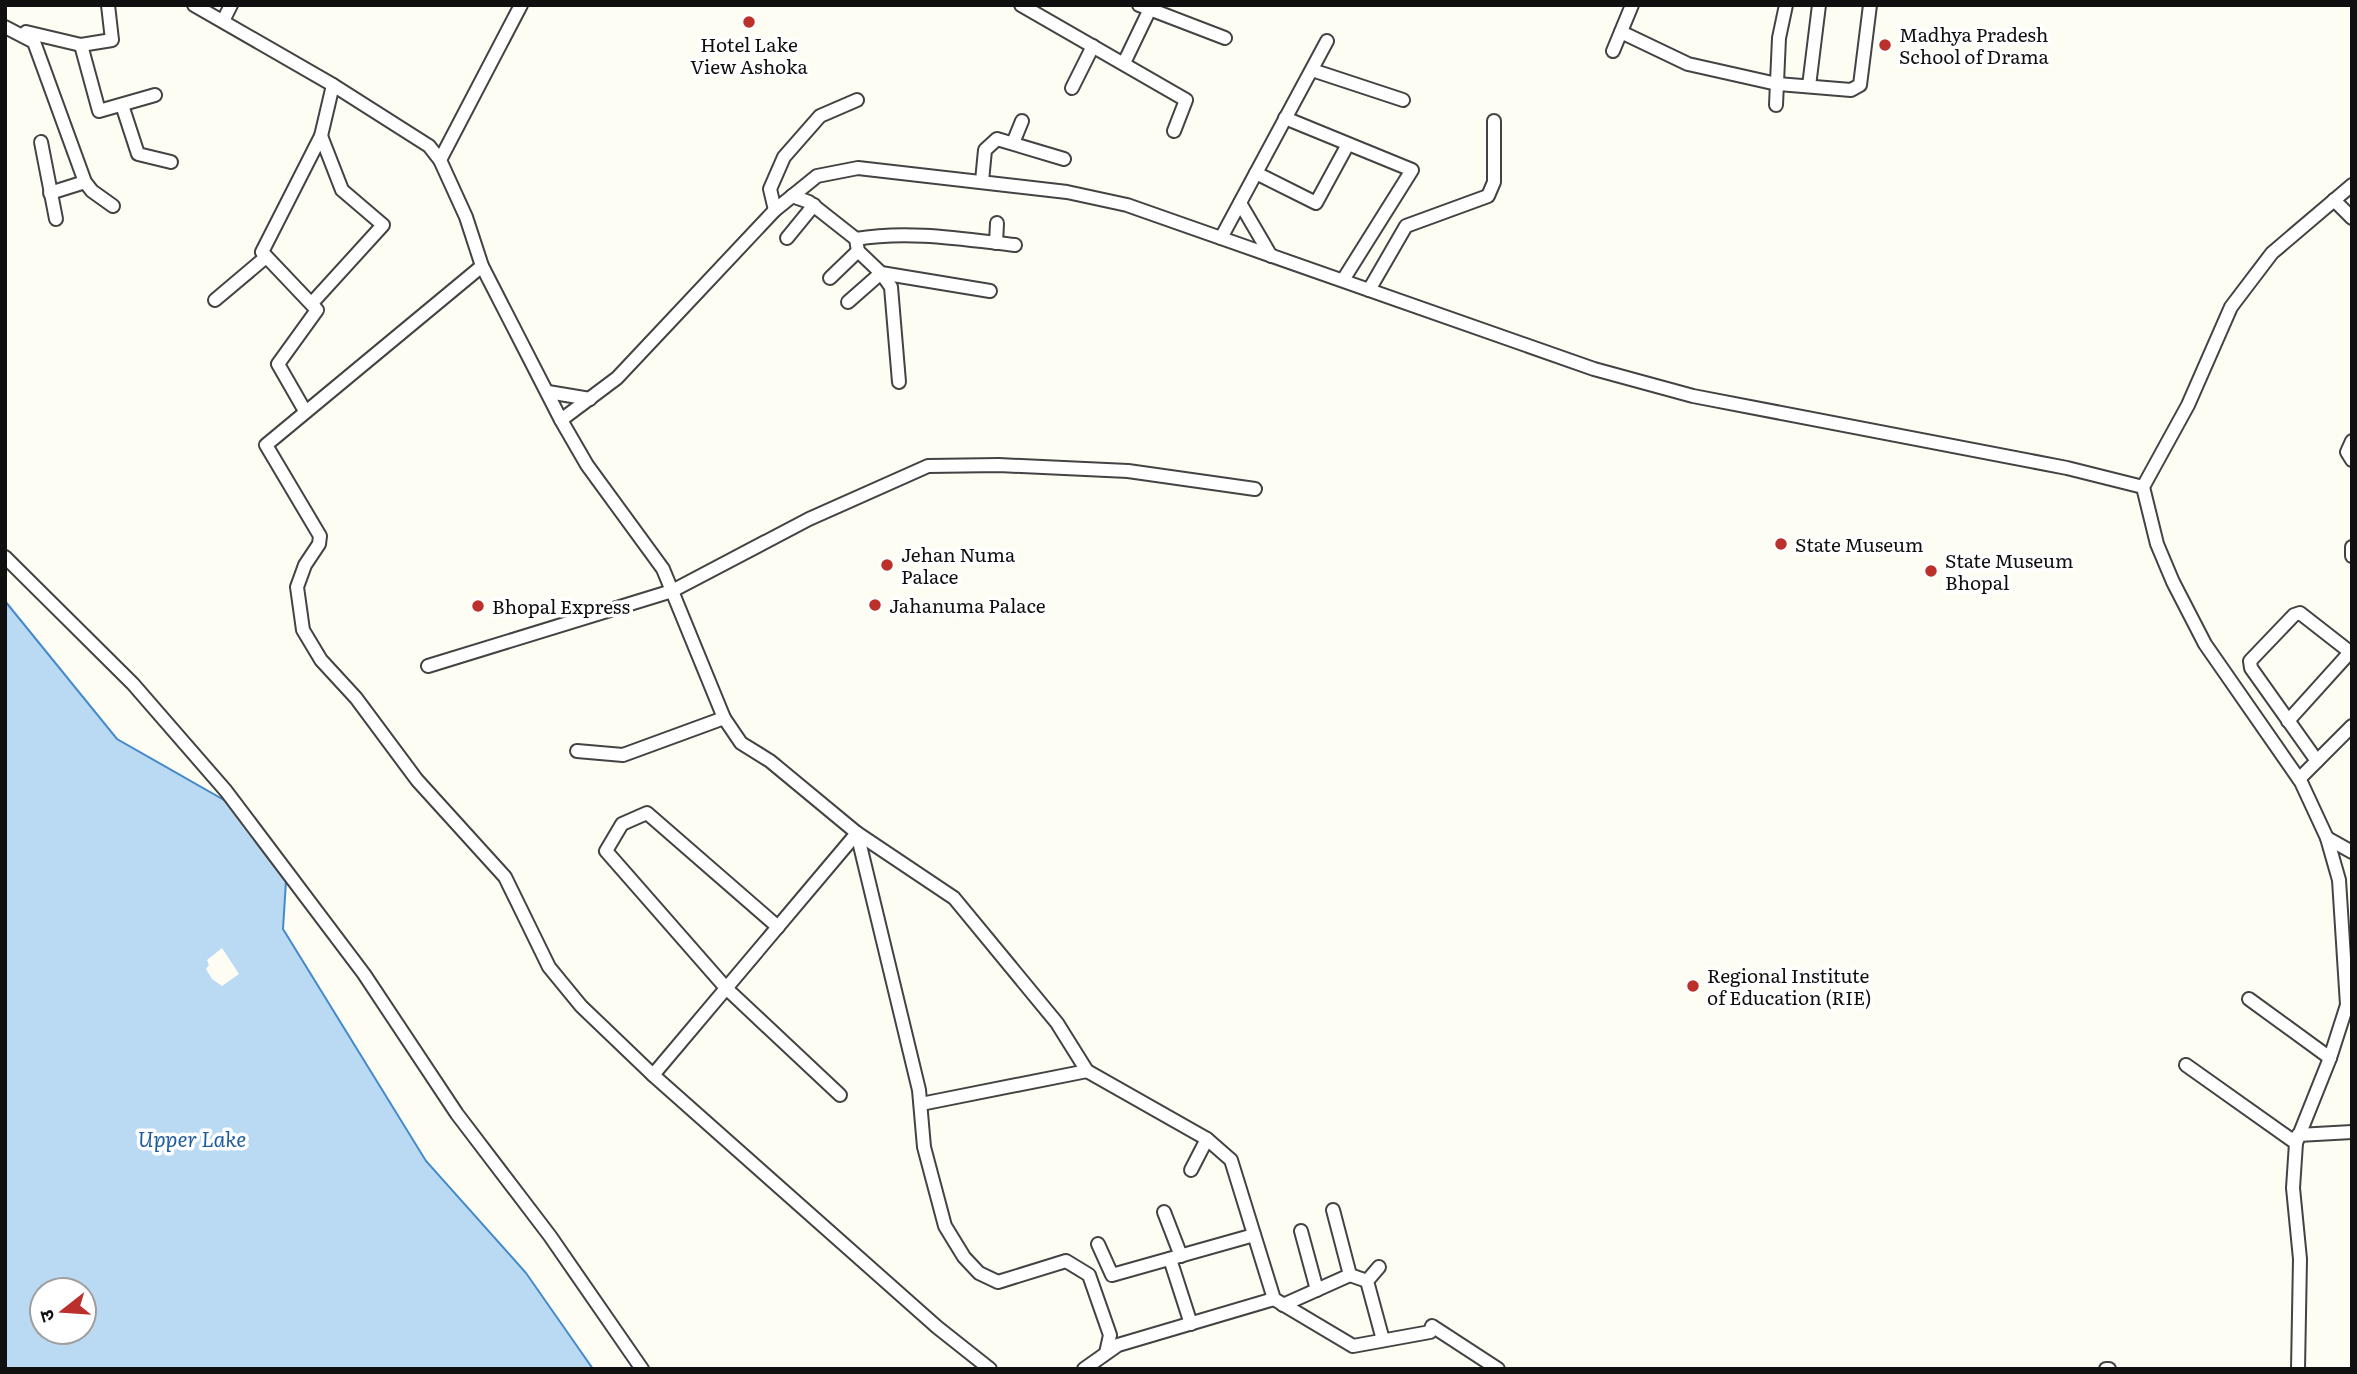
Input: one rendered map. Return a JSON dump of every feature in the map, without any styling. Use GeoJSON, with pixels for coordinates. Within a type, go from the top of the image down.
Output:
{"type":"FeatureCollection","features":[{"type":"Feature","properties":{"kind":"street"},"geometry":{"type":"LineString","coordinates":[[5,27],[81,45],[112,40],[108,5]]}},
{"type":"Feature","properties":{"kind":"street"},"geometry":{"type":"LineString","coordinates":[[194,5],[333,85],[429,146],[440,160],[466,217],[482,266],[561,420],[587,465],[663,569],[724,718],[741,743],[771,761],[857,833],[954,898],[1057,1023],[1087,1071],[1207,1139],[1231,1160],[1254,1235],[1279,1302],[1353,1346],[1430,1332],[1432,1326],[1498,1369]]}},
{"type":"Feature","properties":{"kind":"street"},"geometry":{"type":"LineString","coordinates":[[223,21],[231,5]]}},
{"type":"Feature","properties":{"kind":"street"},"geometry":{"type":"LineString","coordinates":[[440,160],[520,5]]}},
{"type":"Feature","properties":{"kind":"street"},"geometry":{"type":"LineString","coordinates":[[1021,5],[1186,100],[1174,131]]}},
{"type":"Feature","properties":{"kind":"street"},"geometry":{"type":"LineString","coordinates":[[1613,51],[1632,5]]}},
{"type":"Feature","properties":{"kind":"street"},"geometry":{"type":"LineString","coordinates":[[1776,105],[1779,38],[1786,5]]}},
{"type":"Feature","properties":{"kind":"street"},"geometry":{"type":"LineString","coordinates":[[1810,86],[1819,5]]}},
{"type":"Feature","properties":{"kind":"street"},"geometry":{"type":"LineString","coordinates":[[1621,32],[1688,64],[1777,84],[1851,90],[1860,85],[1870,5]]}},
{"type":"Feature","properties":{"kind":"street"},"geometry":{"type":"LineString","coordinates":[[1124,63],[1144,8],[1225,38]]}},
{"type":"Feature","properties":{"kind":"street"},"geometry":{"type":"LineString","coordinates":[[5,27],[34,41],[85,182],[92,191],[113,206]]}},
{"type":"Feature","properties":{"kind":"street"},"geometry":{"type":"LineString","coordinates":[[1221,238],[1327,41]]}},
{"type":"Feature","properties":{"kind":"street"},"geometry":{"type":"LineString","coordinates":[[81,45],[99,111],[155,95]]}},
{"type":"Feature","properties":{"kind":"street"},"geometry":{"type":"LineString","coordinates":[[1072,88],[1093,46]]}},
{"type":"Feature","properties":{"kind":"street"},"geometry":{"type":"LineString","coordinates":[[1312,70],[1403,100]]}},
{"type":"Feature","properties":{"kind":"street"},"geometry":{"type":"LineString","coordinates":[[304,411],[278,364],[317,310],[262,252],[321,136],[333,85]]}},
{"type":"Feature","properties":{"kind":"street"},"geometry":{"type":"LineString","coordinates":[[775,210],[770,189],[783,157],[820,116],[857,100]]}},
{"type":"Feature","properties":{"kind":"street"},"geometry":{"type":"LineString","coordinates":[[122,104],[138,154],[171,162]]}},
{"type":"Feature","properties":{"kind":"street"},"geometry":{"type":"LineString","coordinates":[[1285,118],[1347,146],[1412,170],[1343,280]]}},
{"type":"Feature","properties":{"kind":"street"},"geometry":{"type":"LineString","coordinates":[[1013,144],[1022,121]]}},
{"type":"Feature","properties":{"kind":"street"},"geometry":{"type":"LineString","coordinates":[[1369,290],[1406,226],[1488,196],[1494,182],[1494,121]]}},
{"type":"Feature","properties":{"kind":"street"},"geometry":{"type":"LineString","coordinates":[[312,303],[383,225],[342,190],[321,136]]}},
{"type":"Feature","properties":{"kind":"street"},"geometry":{"type":"LineString","coordinates":[[982,181],[985,150],[998,139],[1064,159]]}},
{"type":"Feature","properties":{"kind":"street"},"geometry":{"type":"LineString","coordinates":[[41,142],[56,219]]}},
{"type":"Feature","properties":{"kind":"street"},"geometry":{"type":"LineString","coordinates":[[1256,173],[1316,203],[1347,146]]}},
{"type":"Feature","properties":{"kind":"street"},"geometry":{"type":"LineString","coordinates":[[561,420],[617,378],[775,210],[817,176],[858,168],[1066,192],[1127,205],[1594,369],[1693,396],[2067,468],[2143,487]]}},
{"type":"Feature","properties":{"kind":"street"},"geometry":{"type":"LineString","coordinates":[[50,193],[85,182]]}},
{"type":"Feature","properties":{"kind":"street"},"geometry":{"type":"LineString","coordinates":[[2298,1369],[2301,1259],[2293,1188],[2297,1139],[2330,1058],[2347,1004],[2339,880],[2327,838],[2299,779],[2205,644],[2157,544],[2143,487],[2188,405],[2231,307],[2272,253],[2352,185]]}},
{"type":"Feature","properties":{"kind":"street"},"geometry":{"type":"LineString","coordinates":[[792,196],[814,205],[857,245],[891,287],[899,382]]}},
{"type":"Feature","properties":{"kind":"street"},"geometry":{"type":"LineString","coordinates":[[2334,200],[2352,218]]}},
{"type":"Feature","properties":{"kind":"street"},"geometry":{"type":"LineString","coordinates":[[1240,203],[1271,256]]}},
{"type":"Feature","properties":{"kind":"street"},"geometry":{"type":"LineString","coordinates":[[787,238],[814,205]]}},
{"type":"Feature","properties":{"kind":"street"},"geometry":{"type":"LineString","coordinates":[[996,243],[997,223]]}},
{"type":"Feature","properties":{"kind":"street"},"geometry":{"type":"LineString","coordinates":[[830,278],[857,245],[880,234],[1015,245]]}},
{"type":"Feature","properties":{"kind":"street"},"geometry":{"type":"LineString","coordinates":[[215,300],[266,257]]}},
{"type":"Feature","properties":{"kind":"street"},"geometry":{"type":"LineString","coordinates":[[482,266],[266,445],[320,536],[320,544],[305,565],[297,587],[303,630],[321,660],[356,698],[417,780],[505,877],[549,967],[581,1006],[653,1075],[961,1348],[990,1369]]}},
{"type":"Feature","properties":{"kind":"street"},"geometry":{"type":"LineString","coordinates":[[881,272],[990,291]]}},
{"type":"Feature","properties":{"kind":"street"},"geometry":{"type":"LineString","coordinates":[[848,302],[881,272]]}},
{"type":"Feature","properties":{"kind":"street"},"geometry":{"type":"LineString","coordinates":[[548,392],[590,399]]}},
{"type":"Feature","properties":{"kind":"street"},"geometry":{"type":"LineString","coordinates":[[2352,441],[2347,452],[2352,460]]}},
{"type":"Feature","properties":{"kind":"street"},"geometry":{"type":"LineString","coordinates":[[428,666],[672,591],[809,519],[928,466],[999,465],[1128,471],[1255,489]]}},
{"type":"Feature","properties":{"kind":"street"},"geometry":{"type":"LineString","coordinates":[[2352,547],[2352,556]]}},
{"type":"Feature","properties":{"kind":"street"},"geometry":{"type":"LineString","coordinates":[[5,557],[133,684],[226,791],[364,974],[457,1114],[550,1236],[642,1369]]}},
{"type":"Feature","properties":{"kind":"street"},"geometry":{"type":"LineString","coordinates":[[2288,721],[2351,651],[2300,613],[2294,615],[2254,655],[2251,668],[2288,721],[2317,761]]}},
{"type":"Feature","properties":{"kind":"street"},"geometry":{"type":"LineString","coordinates":[[577,751],[586,754],[623,755],[724,718]]}},
{"type":"Feature","properties":{"kind":"street"},"geometry":{"type":"LineString","coordinates":[[2299,779],[2352,726]]}},
{"type":"Feature","properties":{"kind":"street"},"geometry":{"type":"LineString","coordinates":[[778,927],[647,813],[622,824],[606,851],[726,988],[840,1095]]}},
{"type":"Feature","properties":{"kind":"street"},"geometry":{"type":"LineString","coordinates":[[653,1075],[857,833]]}},
{"type":"Feature","properties":{"kind":"street"},"geometry":{"type":"LineString","coordinates":[[857,833],[921,1104],[924,1147],[946,1227],[964,1257],[979,1273],[998,1282],[1066,1261],[1089,1275],[1110,1335],[1106,1353]]}},
{"type":"Feature","properties":{"kind":"street"},"geometry":{"type":"LineString","coordinates":[[2327,838],[2352,852]]}},
{"type":"Feature","properties":{"kind":"street"},"geometry":{"type":"LineString","coordinates":[[2347,992],[2352,1010]]}},
{"type":"Feature","properties":{"kind":"street"},"geometry":{"type":"LineString","coordinates":[[2249,999],[2330,1058]]}},
{"type":"Feature","properties":{"kind":"street"},"geometry":{"type":"LineString","coordinates":[[2186,1065],[2297,1139],[2352,1132]]}},
{"type":"Feature","properties":{"kind":"street"},"geometry":{"type":"LineString","coordinates":[[921,1104],[1087,1071]]}},
{"type":"Feature","properties":{"kind":"street"},"geometry":{"type":"LineString","coordinates":[[1191,1170],[1207,1139]]}},
{"type":"Feature","properties":{"kind":"street"},"geometry":{"type":"LineString","coordinates":[[1333,1210],[1350,1275]]}},
{"type":"Feature","properties":{"kind":"street"},"geometry":{"type":"LineString","coordinates":[[1164,1212],[1191,1324]]}},
{"type":"Feature","properties":{"kind":"street"},"geometry":{"type":"LineString","coordinates":[[1301,1231],[1317,1290]]}},
{"type":"Feature","properties":{"kind":"street"},"geometry":{"type":"LineString","coordinates":[[1098,1244],[1112,1275],[1254,1235]]}},
{"type":"Feature","properties":{"kind":"street"},"geometry":{"type":"LineString","coordinates":[[1367,1281],[1379,1267]]}},
{"type":"Feature","properties":{"kind":"street"},"geometry":{"type":"LineString","coordinates":[[1084,1369],[1118,1345],[1279,1302],[1317,1290],[1350,1275],[1367,1281]]}},
{"type":"Feature","properties":{"kind":"street"},"geometry":{"type":"LineString","coordinates":[[1367,1281],[1383,1340]]}},
{"type":"Feature","properties":{"kind":"water","name":"Upper Lake"},"geometry":{"type":"Polygon","coordinates":[[[5,601],[117,739],[231,804],[286,881],[283,929],[426,1161],[526,1273],[593,1369],[5,1369],[5,601]]]}},
{"type":"Feature","properties":{"kind":"pier"},"geometry":{"type":"Polygon","coordinates":[[[222,948],[239,974],[222,986],[212,979],[206,969],[209,965],[207,960],[222,948]]]}},
{"type":"Feature","properties":{"kind":"place","name":"Hotel Lake View Ashoka"},"geometry":{"type":"Point","coordinates":[749,22]}},
{"type":"Feature","properties":{"kind":"place","name":"Madhya Pradesh School of Drama"},"geometry":{"type":"Point","coordinates":[1885,45]}},
{"type":"Feature","properties":{"kind":"place","name":"State Museum"},"geometry":{"type":"Point","coordinates":[1781,544]}},
{"type":"Feature","properties":{"kind":"place","name":"Jehan Numa Palace"},"geometry":{"type":"Point","coordinates":[887,565]}},
{"type":"Feature","properties":{"kind":"place","name":"State Museum Bhopal"},"geometry":{"type":"Point","coordinates":[1931,571]}},
{"type":"Feature","properties":{"kind":"place","name":"Jahanuma Palace"},"geometry":{"type":"Point","coordinates":[875,605]}},
{"type":"Feature","properties":{"kind":"place","name":"Bhopal Express"},"geometry":{"type":"Point","coordinates":[478,606]}},
{"type":"Feature","properties":{"kind":"place","name":"Regional Institute of Education (RIE)"},"geometry":{"type":"Point","coordinates":[1693,986]}}]}
